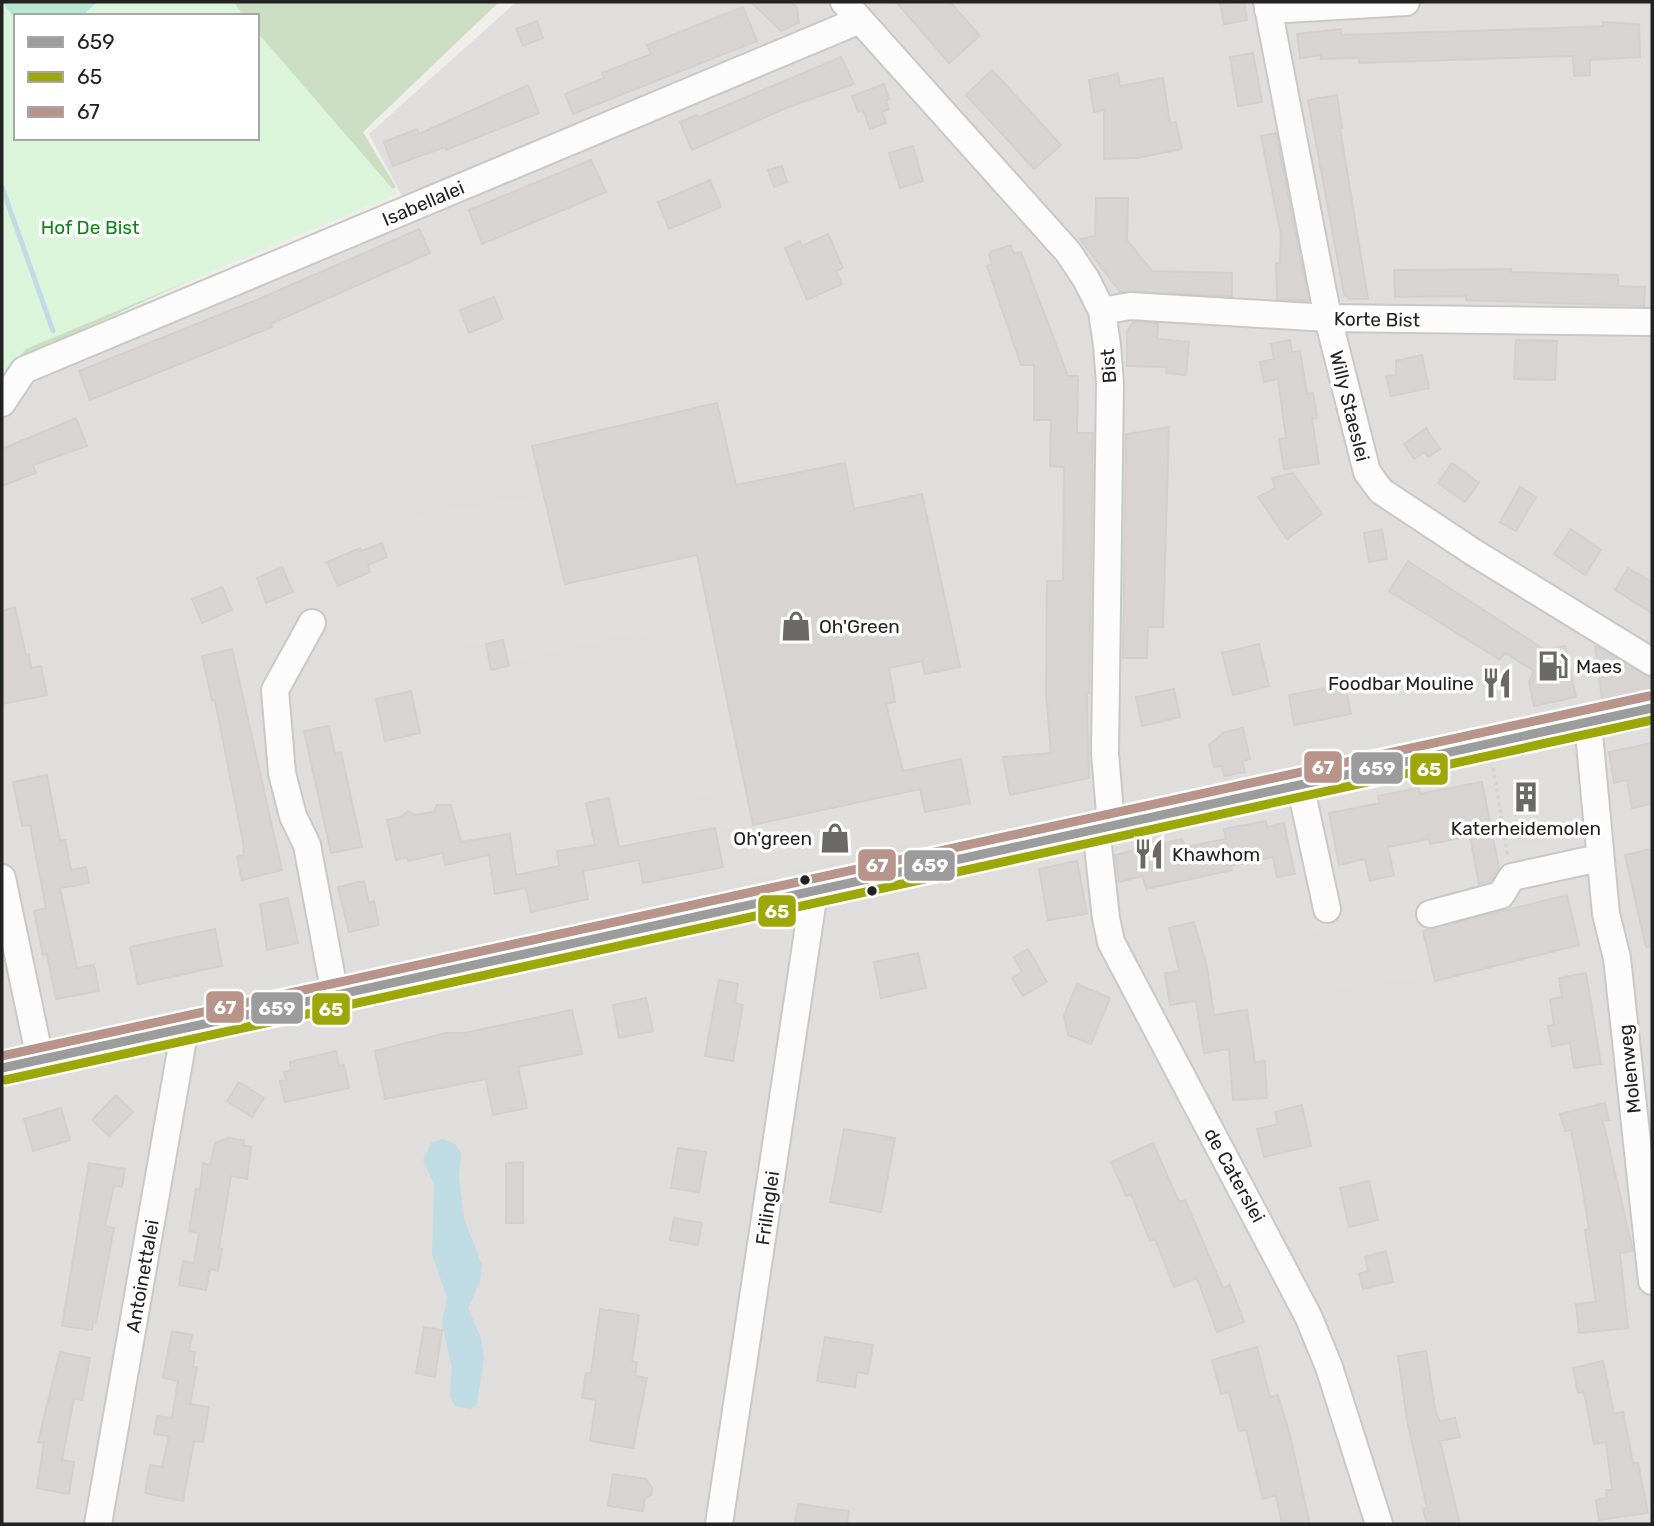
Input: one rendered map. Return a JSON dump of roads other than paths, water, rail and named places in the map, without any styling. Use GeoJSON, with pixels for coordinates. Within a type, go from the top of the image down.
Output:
{"type":"FeatureCollection","features":[{"type":"Feature","properties":{"kind":"main road"},"geometry":{"type":"LineString","coordinates":[[2,1068],[1652,708]]}},
{"type":"Feature","properties":{"kind":"street"},"geometry":{"type":"LineString","coordinates":[[1267,6],[1406,2]]}},
{"type":"Feature","properties":{"kind":"street","name":"Willy Staeslei"},"geometry":{"type":"LineString","coordinates":[[1267,6],[1328,318],[1367,472],[1381,492],[1652,662]]}},
{"type":"Feature","properties":{"kind":"street","name":"Bist"},"geometry":{"type":"LineString","coordinates":[[852,11],[1068,252],[1086,279],[1102,311],[1110,383],[1104,826]]}},
{"type":"Feature","properties":{"kind":"street","name":"Isabellalei"},"geometry":{"type":"LineString","coordinates":[[2,403],[24,370],[852,11]]}},
{"type":"Feature","properties":{"kind":"street","name":"Korte Bist"},"geometry":{"type":"LineString","coordinates":[[1102,311],[1130,306],[1328,318],[1652,322]]}},
{"type":"Feature","properties":{"kind":"street"},"geometry":{"type":"LineString","coordinates":[[312,624],[275,690],[282,773],[293,816],[307,845],[335,995]]}},
{"type":"Feature","properties":{"kind":"street","name":"Molenweg"},"geometry":{"type":"LineString","coordinates":[[1588,723],[1599,858],[1606,914],[1617,958],[1652,1281]]}},
{"type":"Feature","properties":{"kind":"street"},"geometry":{"type":"LineString","coordinates":[[1300,784],[1327,909]]}},
{"type":"Feature","properties":{"kind":"street","name":"de Caterslei"},"geometry":{"type":"LineString","coordinates":[[1104,826],[1105,918],[1111,942],[1308,1316],[1329,1367],[1379,1524]]}},
{"type":"Feature","properties":{"kind":"street"},"geometry":{"type":"LineString","coordinates":[[1430,914],[1502,895],[1512,877],[1599,858]]}},
{"type":"Feature","properties":{"kind":"street"},"geometry":{"type":"LineString","coordinates":[[2,878],[40,1059]]}},
{"type":"Feature","properties":{"kind":"street","name":"Frilinglei"},"geometry":{"type":"LineString","coordinates":[[719,1524],[814,891]]}},
{"type":"Feature","properties":{"kind":"street","name":"Antoinettalei"},"geometry":{"type":"LineString","coordinates":[[98,1524],[185,1028]]}},
{"type":"Feature","properties":{"kind":"water"},"geometry":{"type":"Polygon","coordinates":[[[443,1139],[455,1144],[461,1153],[459,1176],[464,1219],[482,1265],[480,1282],[468,1308],[481,1338],[484,1358],[477,1404],[470,1409],[455,1406],[450,1397],[452,1368],[442,1324],[447,1297],[432,1255],[434,1184],[423,1160],[431,1143],[443,1139]]]}},
{"type":"Feature","properties":{"kind":"waterway"},"geometry":{"type":"LineString","coordinates":[[2,187],[53,331]]}},
{"type":"Feature","properties":{"kind":"place","name":"Oh'Green"},"geometry":{"type":"Point","coordinates":[796,626]}},
{"type":"Feature","properties":{"kind":"place","name":"Maes"},"geometry":{"type":"Point","coordinates":[1553,666]}},
{"type":"Feature","properties":{"kind":"place","name":"Foodbar Mouline"},"geometry":{"type":"Point","coordinates":[1497,683]}},
{"type":"Feature","properties":{"kind":"place","name":"Katerheidemolen"},"geometry":{"type":"Point","coordinates":[1526,797]}},
{"type":"Feature","properties":{"kind":"place","name":"Oh'green"},"geometry":{"type":"Point","coordinates":[835,838]}},
{"type":"Feature","properties":{"kind":"place","name":"Khawhom"},"geometry":{"type":"Point","coordinates":[1149,854]}},
{"type":"Feature","properties":{"kind":"park label","name":"Hof De Bist"},"geometry":{"type":"Point","coordinates":[90,227]}}]}
